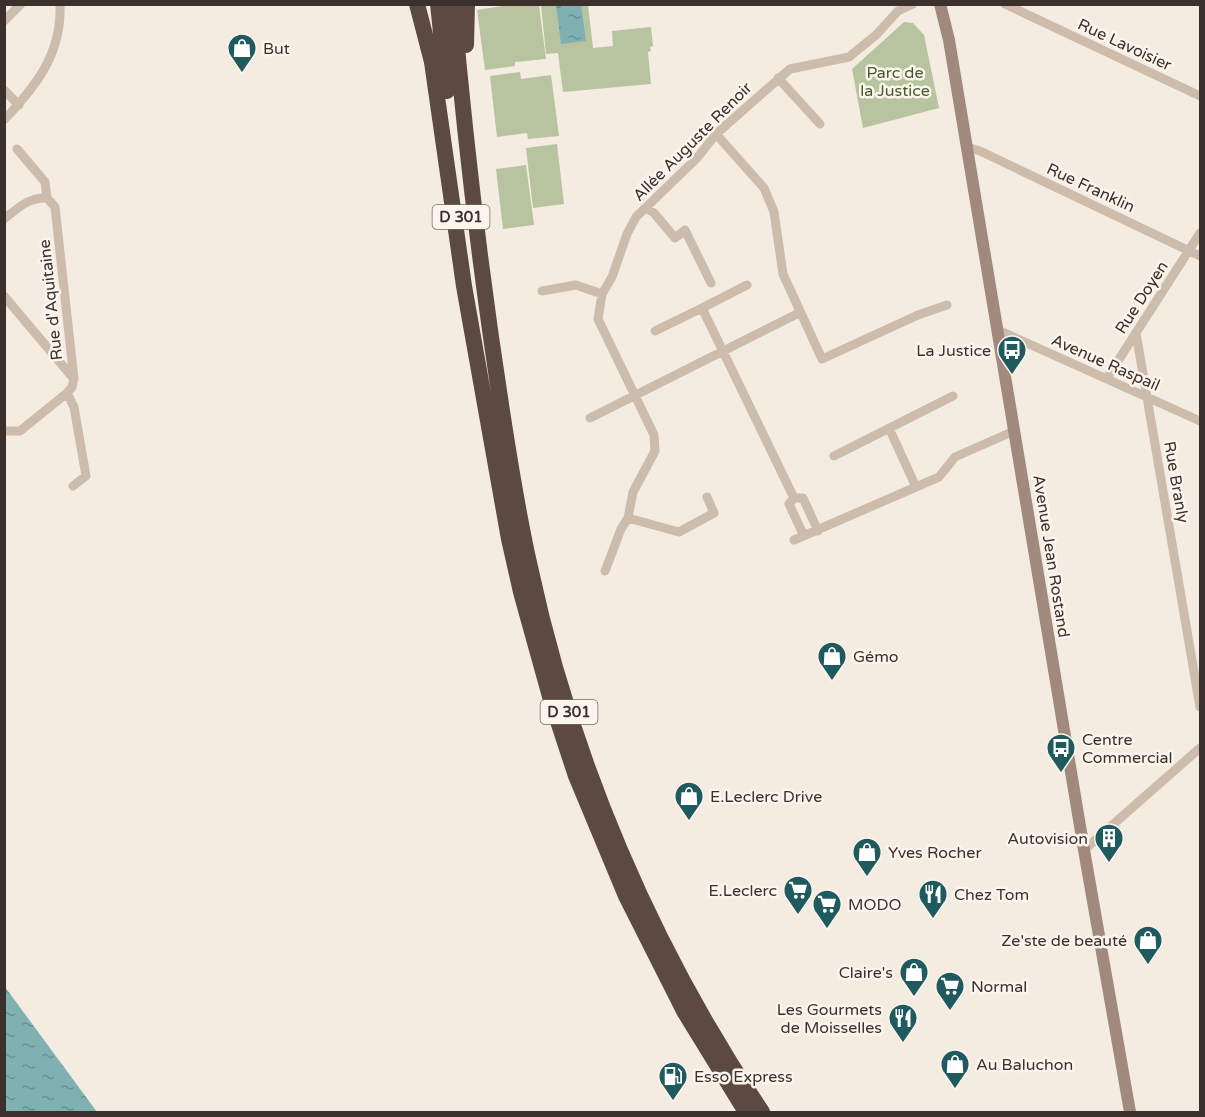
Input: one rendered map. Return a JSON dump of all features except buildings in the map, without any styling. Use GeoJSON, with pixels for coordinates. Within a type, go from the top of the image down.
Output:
{"type":"FeatureCollection","features":[{"type":"Feature","properties":{"kind":"highway"},"geometry":{"type":"LineString","coordinates":[[417,4],[432,62],[464,286],[490,428]]}},
{"type":"Feature","properties":{"kind":"highway","name":"D 301"},"geometry":{"type":"LineString","coordinates":[[438,4],[470,294],[490,428],[509,539],[521,592],[551,700],[576,776],[626,896],[684,1011],[746,1113]]}},
{"type":"Feature","properties":{"kind":"highway","name":"D 301"},"geometry":{"type":"LineString","coordinates":[[453,4],[462,111],[481,265],[508,449],[526,547],[569,712],[616,839],[675,964],[762,1113]]}},
{"type":"Feature","properties":{"kind":"highway"},"geometry":{"type":"LineString","coordinates":[[467,4],[467,65],[481,265]]}},
{"type":"Feature","properties":{"kind":"highway"},"geometry":{"type":"LineString","coordinates":[[704,1017],[771,1113]]}},
{"type":"Feature","properties":{"kind":"street"},"geometry":{"type":"LineString","coordinates":[[4,21],[21,4]]}},
{"type":"Feature","properties":{"kind":"street"},"geometry":{"type":"LineString","coordinates":[[4,120],[19,105],[48,64],[59,30],[60,4]]}},
{"type":"Feature","properties":{"kind":"street","name":"Allée Auguste Renoir"},"geometry":{"type":"LineString","coordinates":[[605,571],[621,529],[628,518],[633,492],[655,451],[654,435],[598,319],[602,294],[612,277],[627,234],[636,217],[697,158],[716,134],[778,78],[790,69],[849,57],[876,35],[898,11],[913,4]]}},
{"type":"Feature","properties":{"kind":"street","name":"Avenue Jean Rostand"},"geometry":{"type":"LineString","coordinates":[[940,4],[949,40],[1130,1113]]}},
{"type":"Feature","properties":{"kind":"street","name":"Rue Lavoisier"},"geometry":{"type":"LineString","coordinates":[[1005,4],[1200,96]]}},
{"type":"Feature","properties":{"kind":"street"},"geometry":{"type":"LineString","coordinates":[[778,78],[820,124]]}},
{"type":"Feature","properties":{"kind":"street"},"geometry":{"type":"LineString","coordinates":[[4,90],[19,105]]}},
{"type":"Feature","properties":{"kind":"street"},"geometry":{"type":"LineString","coordinates":[[716,134],[764,188],[774,212],[783,274],[822,359],[918,315],[947,305]]}},
{"type":"Feature","properties":{"kind":"street","name":"Rue Franklin"},"geometry":{"type":"LineString","coordinates":[[967,147],[980,151],[1200,256]]}},
{"type":"Feature","properties":{"kind":"street","name":"Rue d'Aquitaine"},"geometry":{"type":"LineString","coordinates":[[17,149],[45,182],[47,198],[55,207],[74,379]]}},
{"type":"Feature","properties":{"kind":"street"},"geometry":{"type":"LineString","coordinates":[[4,219],[24,203],[47,198]]}},
{"type":"Feature","properties":{"kind":"street"},"geometry":{"type":"LineString","coordinates":[[646,208],[654,213],[675,238],[685,230],[711,283]]}},
{"type":"Feature","properties":{"kind":"street","name":"Rue Doyen"},"geometry":{"type":"LineString","coordinates":[[1107,378],[1200,233]]}},
{"type":"Feature","properties":{"kind":"street"},"geometry":{"type":"LineString","coordinates":[[542,291],[576,285],[602,294]]}},
{"type":"Feature","properties":{"kind":"street"},"geometry":{"type":"LineString","coordinates":[[655,332],[747,285]]}},
{"type":"Feature","properties":{"kind":"street","name":"Rue d'Aquitaine"},"geometry":{"type":"LineString","coordinates":[[4,296],[74,379]]}},
{"type":"Feature","properties":{"kind":"street"},"geometry":{"type":"LineString","coordinates":[[702,308],[794,498]]}},
{"type":"Feature","properties":{"kind":"street"},"geometry":{"type":"LineString","coordinates":[[590,418],[800,313]]}},
{"type":"Feature","properties":{"kind":"street","name":"Avenue Raspail"},"geometry":{"type":"LineString","coordinates":[[998,330],[1200,421]]}},
{"type":"Feature","properties":{"kind":"street","name":"Rue Branly"},"geometry":{"type":"LineString","coordinates":[[1136,333],[1200,707]]}},
{"type":"Feature","properties":{"kind":"street"},"geometry":{"type":"LineString","coordinates":[[4,431],[20,431],[67,393],[74,379]]}},
{"type":"Feature","properties":{"kind":"street"},"geometry":{"type":"LineString","coordinates":[[67,393],[74,407],[86,476],[73,486]]}},
{"type":"Feature","properties":{"kind":"street"},"geometry":{"type":"LineString","coordinates":[[834,456],[953,396]]}},
{"type":"Feature","properties":{"kind":"street"},"geometry":{"type":"LineString","coordinates":[[889,428],[916,487]]}},
{"type":"Feature","properties":{"kind":"street"},"geometry":{"type":"LineString","coordinates":[[794,540],[939,477],[955,457],[1014,431]]}},
{"type":"Feature","properties":{"kind":"street"},"geometry":{"type":"LineString","coordinates":[[628,518],[679,532],[714,513],[707,497]]}},
{"type":"Feature","properties":{"kind":"street"},"geometry":{"type":"LineString","coordinates":[[794,498],[803,498],[818,531]]}},
{"type":"Feature","properties":{"kind":"street"},"geometry":{"type":"LineString","coordinates":[[794,498],[789,504],[804,536]]}},
{"type":"Feature","properties":{"kind":"street"},"geometry":{"type":"LineString","coordinates":[[1084,850],[1200,748]]}},
{"type":"Feature","properties":{"kind":"green space"},"geometry":{"type":"Polygon","coordinates":[[[508,5],[539,5],[546,59],[515,62],[515,66],[485,70],[477,10],[508,5]]]}},
{"type":"Feature","properties":{"kind":"green space"},"geometry":{"type":"Polygon","coordinates":[[[541,5],[588,5],[593,48],[613,46],[612,31],[651,27],[653,46],[648,52],[651,84],[563,92],[558,53],[546,54],[541,5]]]}},
{"type":"Feature","properties":{"kind":"green space","name":"Parc de la Justice"},"geometry":{"type":"Polygon","coordinates":[[[904,22],[913,23],[924,35],[939,108],[863,128],[852,69],[904,22]]]}},
{"type":"Feature","properties":{"kind":"green space"},"geometry":{"type":"Polygon","coordinates":[[[520,72],[521,79],[551,75],[559,136],[528,139],[527,133],[497,137],[490,76],[520,72]]]}},
{"type":"Feature","properties":{"kind":"green space"},"geometry":{"type":"Polygon","coordinates":[[[557,144],[564,204],[533,208],[526,148],[557,144]]]}},
{"type":"Feature","properties":{"kind":"green space"},"geometry":{"type":"Polygon","coordinates":[[[526,165],[534,225],[503,229],[496,169],[526,165]]]}},
{"type":"Feature","properties":{"kind":"water"},"geometry":{"type":"Polygon","coordinates":[[[556,5],[581,5],[586,41],[561,44],[556,5]]]}},
{"type":"Feature","properties":{"kind":"water"},"geometry":{"type":"Polygon","coordinates":[[[5,987],[97,1112],[5,1112],[5,987]]]}},
{"type":"Feature","properties":{"kind":"place","name":"But"},"geometry":{"type":"Point","coordinates":[242,74]}},
{"type":"Feature","properties":{"kind":"place","name":"La Justice"},"geometry":{"type":"Point","coordinates":[1012,376]}},
{"type":"Feature","properties":{"kind":"place","name":"Gémo"},"geometry":{"type":"Point","coordinates":[832,682]}},
{"type":"Feature","properties":{"kind":"place","name":"Centre Commercial"},"geometry":{"type":"Point","coordinates":[1061,774]}},
{"type":"Feature","properties":{"kind":"place","name":"E.Leclerc Drive"},"geometry":{"type":"Point","coordinates":[689,822]}},
{"type":"Feature","properties":{"kind":"place","name":"Autovision"},"geometry":{"type":"Point","coordinates":[1109,864]}},
{"type":"Feature","properties":{"kind":"place","name":"Yves Rocher"},"geometry":{"type":"Point","coordinates":[867,878]}},
{"type":"Feature","properties":{"kind":"place","name":"E.Leclerc"},"geometry":{"type":"Point","coordinates":[798,916]}},
{"type":"Feature","properties":{"kind":"place","name":"Chez Tom"},"geometry":{"type":"Point","coordinates":[933,920]}},
{"type":"Feature","properties":{"kind":"place","name":"MODO"},"geometry":{"type":"Point","coordinates":[827,930]}},
{"type":"Feature","properties":{"kind":"place","name":"Ze'ste de beauté"},"geometry":{"type":"Point","coordinates":[1148,966]}},
{"type":"Feature","properties":{"kind":"place","name":"Claire's"},"geometry":{"type":"Point","coordinates":[914,998]}},
{"type":"Feature","properties":{"kind":"place","name":"Normal"},"geometry":{"type":"Point","coordinates":[950,1012]}},
{"type":"Feature","properties":{"kind":"place","name":"Les Gourmets de Moisselles"},"geometry":{"type":"Point","coordinates":[903,1044]}},
{"type":"Feature","properties":{"kind":"place","name":"Au Baluchon"},"geometry":{"type":"Point","coordinates":[955,1090]}},
{"type":"Feature","properties":{"kind":"place","name":"Esso Express"},"geometry":{"type":"Point","coordinates":[673,1102]}}]}
